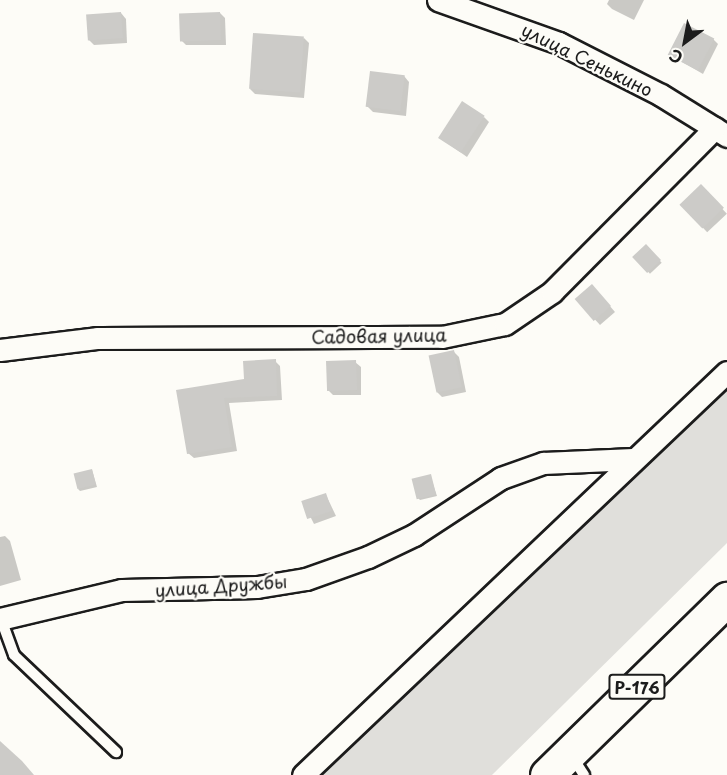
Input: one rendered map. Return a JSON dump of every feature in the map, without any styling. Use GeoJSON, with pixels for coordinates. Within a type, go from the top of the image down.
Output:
{"type":"FeatureCollection","features":[{"type":"Feature","properties":{"kind":"main road","name":"Р-176"},"geometry":{"type":"LineString","coordinates":[[567,768],[727,599]]}},
{"type":"Feature","properties":{"kind":"street","name":"улица Сенькино"},"geometry":{"type":"LineString","coordinates":[[438,0],[559,43],[721,132]]}},
{"type":"Feature","properties":{"kind":"street","name":"Садовая улица"},"geometry":{"type":"LineString","coordinates":[[0,350],[98,338],[442,337],[505,324],[552,292],[721,132]]}},
{"type":"Feature","properties":{"kind":"street"},"geometry":{"type":"LineString","coordinates":[[303,775],[727,372]]}},
{"type":"Feature","properties":{"kind":"street","name":"улица Дружбы"},"geometry":{"type":"LineString","coordinates":[[1,619],[122,590],[257,587],[306,579],[368,557],[414,535],[501,478],[543,463],[633,459]]}},
{"type":"Feature","properties":{"kind":"lane"},"geometry":{"type":"LineString","coordinates":[[1,619],[14,656],[116,752]]}},
{"type":"Feature","properties":{"kind":"shaded area"},"geometry":{"type":"Polygon","coordinates":[[[727,384],[727,543],[492,775],[323,775],[727,384]]]}},
{"type":"Feature","properties":{"kind":"building"},"geometry":{"type":"Polygon","coordinates":[[[121,12],[123,38],[88,40],[86,14],[121,12]]]}},
{"type":"Feature","properties":{"kind":"building"},"geometry":{"type":"Polygon","coordinates":[[[220,12],[221,40],[180,41],[179,13],[220,12]]]}},
{"type":"Feature","properties":{"kind":"building"},"geometry":{"type":"Polygon","coordinates":[[[684,23],[714,38],[698,71],[668,55],[684,23]]]}},
{"type":"Feature","properties":{"kind":"building"},"geometry":{"type":"Polygon","coordinates":[[[253,33],[304,37],[300,92],[249,89],[253,33]]]}},
{"type":"Feature","properties":{"kind":"building"},"geometry":{"type":"Polygon","coordinates":[[[370,71],[405,75],[400,111],[366,107],[370,71]]]}},
{"type":"Feature","properties":{"kind":"building"},"geometry":{"type":"Polygon","coordinates":[[[462,101],[485,116],[461,153],[438,138],[462,101]]]}},
{"type":"Feature","properties":{"kind":"building"},"geometry":{"type":"Polygon","coordinates":[[[701,184],[724,208],[702,229],[679,205],[701,184]]]}},
{"type":"Feature","properties":{"kind":"building"},"geometry":{"type":"Polygon","coordinates":[[[646,244],[661,260],[647,273],[632,257],[646,244]]]}},
{"type":"Feature","properties":{"kind":"building"},"geometry":{"type":"Polygon","coordinates":[[[592,284],[611,306],[594,321],[575,299],[592,284]]]}},
{"type":"Feature","properties":{"kind":"building"},"geometry":{"type":"Polygon","coordinates":[[[454,350],[462,387],[436,393],[429,355],[454,350]]]}},
{"type":"Feature","properties":{"kind":"building"},"geometry":{"type":"Polygon","coordinates":[[[276,359],[277,396],[224,398],[232,447],[187,454],[176,390],[244,379],[243,361],[276,359]]]}},
{"type":"Feature","properties":{"kind":"building"},"geometry":{"type":"Polygon","coordinates":[[[356,360],[357,390],[327,391],[326,361],[356,360]]]}},
{"type":"Feature","properties":{"kind":"building"},"geometry":{"type":"Polygon","coordinates":[[[92,469],[96,485],[77,489],[74,474],[92,469]]]}},
{"type":"Feature","properties":{"kind":"building"},"geometry":{"type":"Polygon","coordinates":[[[431,474],[436,494],[417,499],[412,479],[431,474]]]}},
{"type":"Feature","properties":{"kind":"building"},"geometry":{"type":"Polygon","coordinates":[[[326,493],[332,511],[307,519],[301,501],[326,493]]]}},
{"type":"Feature","properties":{"kind":"building"},"geometry":{"type":"Polygon","coordinates":[[[0,741],[22,761],[34,775],[0,775],[0,741]]]}}]}
